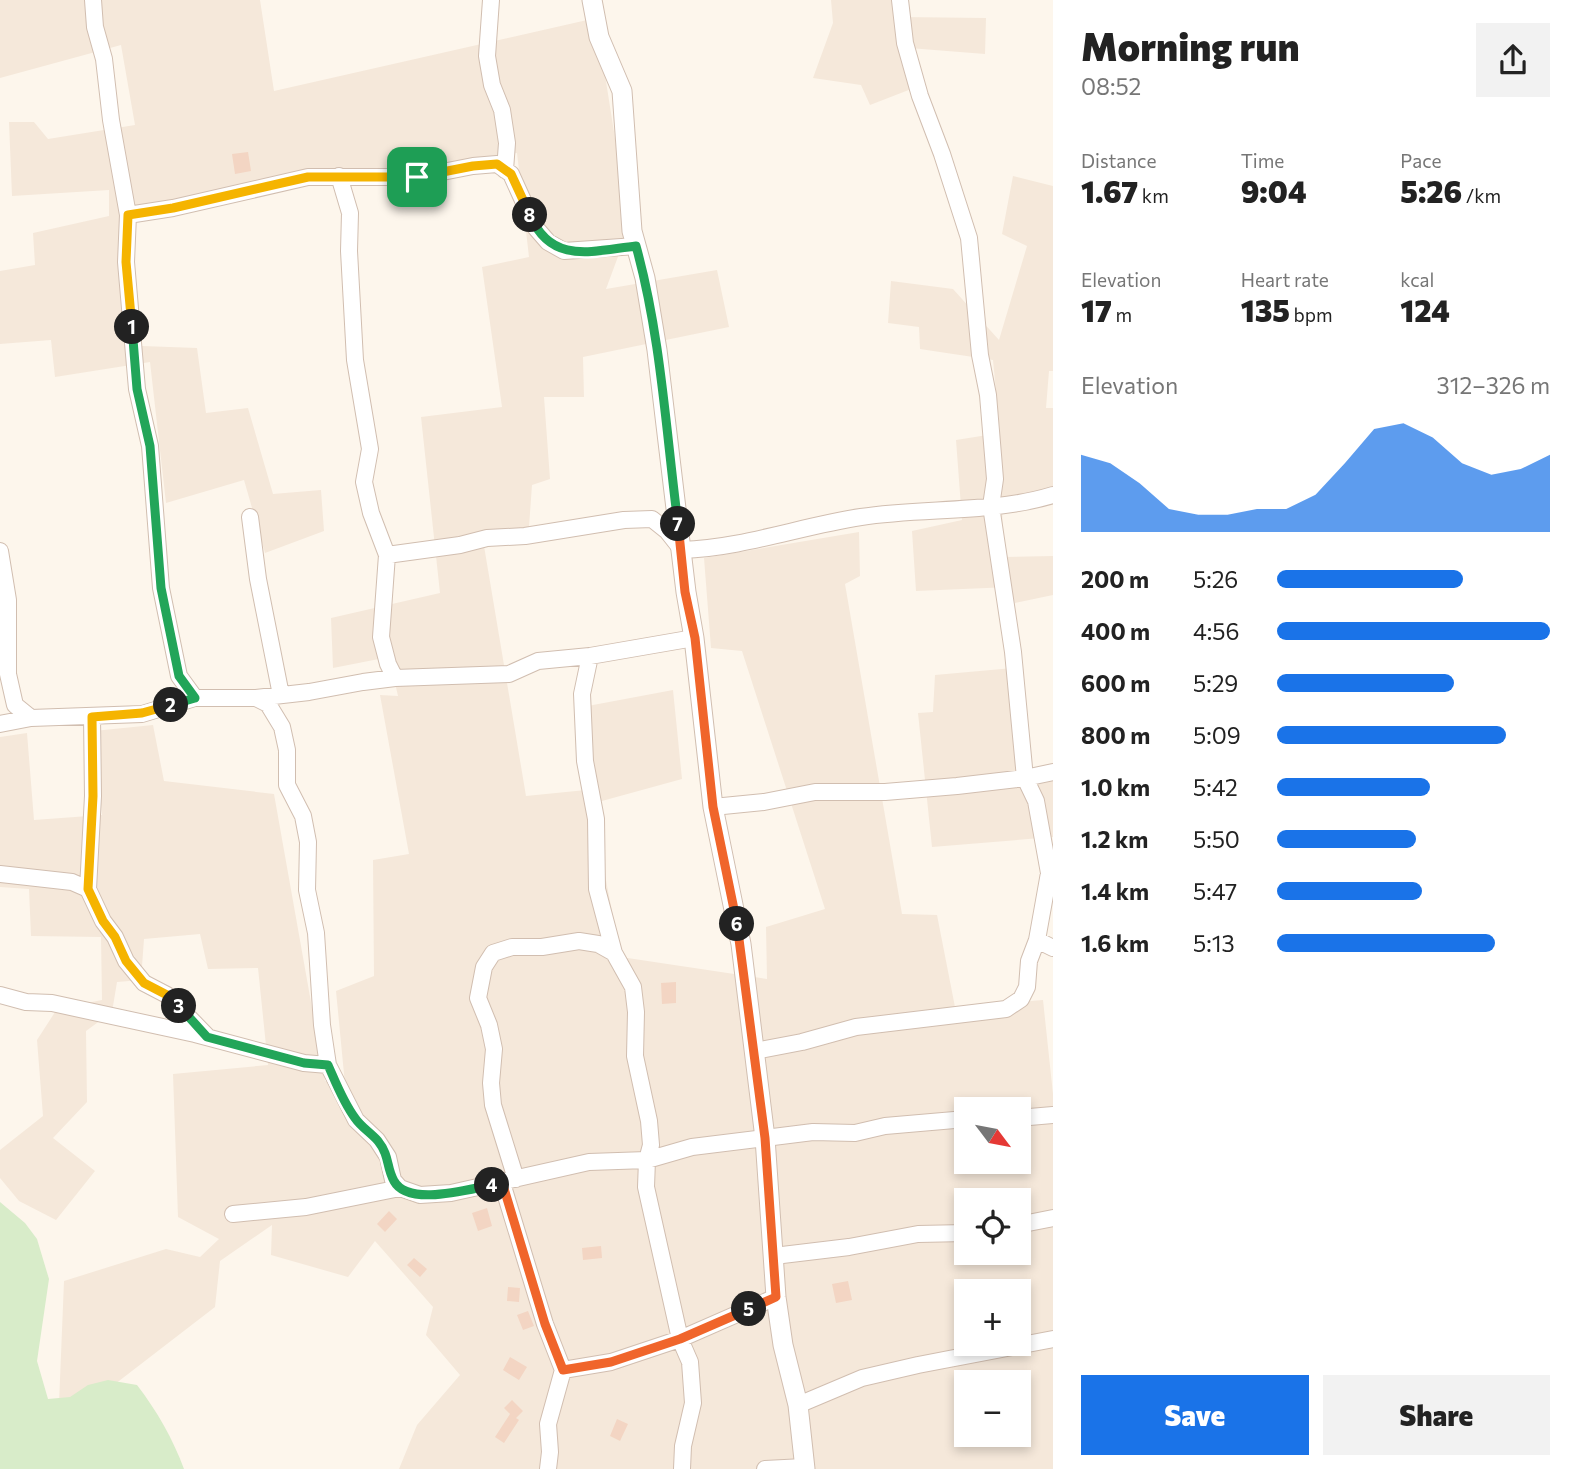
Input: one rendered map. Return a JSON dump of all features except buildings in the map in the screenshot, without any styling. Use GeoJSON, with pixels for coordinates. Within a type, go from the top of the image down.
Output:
{"type":"FeatureCollection","features":[{"type":"Feature","properties":{"kind":"street"},"geometry":{"type":"LineString","coordinates":[[93,0],[95,27],[104,59],[111,120],[128,215],[126,262],[137,389],[150,446],[161,588],[179,676],[195,698]]}},
{"type":"Feature","properties":{"kind":"street"},"geometry":{"type":"LineString","coordinates":[[491,0],[487,56],[492,85],[502,110],[507,143],[505,170]]}},
{"type":"Feature","properties":{"kind":"street"},"geometry":{"type":"LineString","coordinates":[[592,0],[599,37],[622,91],[632,231],[645,278],[657,350],[685,592],[695,638],[713,807],[741,944],[765,1138],[776,1297],[783,1345],[798,1405],[805,1468],[765,1469]]}},
{"type":"Feature","properties":{"kind":"street"},"geometry":{"type":"LineString","coordinates":[[755,1051],[802,1042],[856,1027],[1006,1009],[1021,999],[1027,987],[1029,961],[1037,940],[1049,873],[1036,801],[1025,778],[1013,652],[991,506],[995,478],[969,238],[916,83],[905,43],[900,0]]}},
{"type":"Feature","properties":{"kind":"street"},"geometry":{"type":"LineString","coordinates":[[128,215],[173,208],[308,177],[417,177],[497,164],[511,174],[535,228],[548,242],[564,251],[636,246]]}},
{"type":"Feature","properties":{"kind":"street"},"geometry":{"type":"LineString","coordinates":[[339,176],[350,213],[349,251],[355,360],[370,449],[364,482],[371,513],[387,555],[380,637],[395,678]]}},
{"type":"Feature","properties":{"kind":"street"},"geometry":{"type":"LineString","coordinates":[[682,550],[721,547],[861,517],[991,506],[1038,500],[1053,495]]}},
{"type":"Feature","properties":{"kind":"street"},"geometry":{"type":"LineString","coordinates":[[250,517],[258,579],[281,695]]}},
{"type":"Feature","properties":{"kind":"street"},"geometry":{"type":"LineString","coordinates":[[387,555],[460,545],[487,538],[524,536],[624,520],[652,519],[667,531],[682,550]]}},
{"type":"Feature","properties":{"kind":"street"},"geometry":{"type":"LineString","coordinates":[[0,551],[8,600],[8,674],[15,705],[30,718]]}},
{"type":"Feature","properties":{"kind":"street"},"geometry":{"type":"LineString","coordinates":[[0,724],[30,718],[142,713],[195,698],[256,698],[395,678],[509,674],[538,661],[590,656],[695,638]]}},
{"type":"Feature","properties":{"kind":"street"},"geometry":{"type":"LineString","coordinates":[[590,656],[582,694],[585,761],[596,819],[594,856],[597,888],[614,953],[633,986],[636,1012],[635,1056],[649,1121],[651,1145],[647,1160],[646,1187],[680,1339],[690,1362],[693,1403],[682,1446],[682,1469]]}},
{"type":"Feature","properties":{"kind":"street"},"geometry":{"type":"LineString","coordinates":[[256,698],[268,704],[282,727],[287,750],[287,785],[303,816],[308,842],[307,890],[316,933],[321,1014],[328,1065],[356,1120],[377,1140],[388,1157],[393,1180],[400,1188],[420,1195],[451,1193],[589,1162],[647,1160],[692,1147],[813,1132],[855,1133],[885,1126],[954,1120]]}},
{"type":"Feature","properties":{"kind":"street"},"geometry":{"type":"LineString","coordinates":[[92,717],[93,796],[88,889],[126,961],[144,983],[167,995],[207,1037]]}},
{"type":"Feature","properties":{"kind":"street"},"geometry":{"type":"LineString","coordinates":[[713,807],[764,802],[815,792],[885,792],[1025,778],[1053,772]]}},
{"type":"Feature","properties":{"kind":"street"},"geometry":{"type":"LineString","coordinates":[[0,874],[72,882],[88,889]]}},
{"type":"Feature","properties":{"kind":"street"},"geometry":{"type":"LineString","coordinates":[[1037,940],[1053,948]]}},
{"type":"Feature","properties":{"kind":"street"},"geometry":{"type":"LineString","coordinates":[[548,1469],[548,1424],[563,1370],[545,1324],[509,1181],[493,1105],[491,1083],[494,1049],[489,1025],[478,998],[484,967],[493,953],[512,947],[542,947],[579,941],[598,944],[614,953]]}},
{"type":"Feature","properties":{"kind":"street"},"geometry":{"type":"LineString","coordinates":[[0,995],[26,1002],[52,1003],[207,1037],[304,1063],[328,1065]]}},
{"type":"Feature","properties":{"kind":"street"},"geometry":{"type":"LineString","coordinates":[[1031,1117],[1053,1115]]}},
{"type":"Feature","properties":{"kind":"street"},"geometry":{"type":"LineString","coordinates":[[233,1214],[306,1207],[400,1188]]}},
{"type":"Feature","properties":{"kind":"street"},"geometry":{"type":"LineString","coordinates":[[1031,1223],[1053,1218]]}},
{"type":"Feature","properties":{"kind":"street"},"geometry":{"type":"LineString","coordinates":[[774,1256],[849,1247],[918,1234],[954,1233]]}},
{"type":"Feature","properties":{"kind":"street"},"geometry":{"type":"LineString","coordinates":[[563,1370],[611,1362],[680,1339],[776,1297]]}},
{"type":"Feature","properties":{"kind":"street"},"geometry":{"type":"LineString","coordinates":[[798,1405],[862,1378],[918,1364],[1053,1339]]}},
{"type":"Feature","properties":{"kind":"shaded area"},"geometry":{"type":"Polygon","coordinates":[[[0,0],[260,0],[274,91],[596,18],[629,227],[606,289],[717,270],[729,327],[583,357],[584,397],[544,397],[550,479],[532,485],[529,527],[483,540],[526,796],[586,790],[577,708],[673,690],[682,779],[591,804],[621,957],[767,979],[766,927],[825,909],[742,651],[711,648],[704,558],[859,532],[860,576],[845,584],[902,914],[937,915],[955,1007],[1043,1000],[1053,1094],[1053,1469],[399,1469],[417,1425],[460,1375],[426,1335],[433,1307],[375,1241],[348,1277],[271,1255],[272,1225],[220,1261],[215,1307],[93,1401],[59,1404],[64,1281],[166,1249],[200,1257],[219,1239],[178,1217],[173,1074],[268,1065],[258,968],[208,969],[200,934],[144,939],[141,980],[117,982],[112,1012],[86,1031],[87,1102],[53,1138],[95,1171],[56,1220],[19,1201],[0,1178],[0,1150],[43,1116],[37,1040],[57,1009],[102,1000],[101,937],[31,936],[29,889],[0,887],[0,737],[27,733],[34,820],[102,815],[94,731],[153,725],[164,781],[274,794],[325,1081],[345,1084],[336,991],[374,976],[373,860],[409,854],[380,695],[398,696],[389,657],[333,668],[331,618],[440,593],[421,417],[502,407],[482,267],[529,257],[517,153],[128,214],[142,346],[197,348],[206,413],[248,408],[273,494],[321,490],[324,531],[265,553],[244,480],[166,503],[150,362],[55,377],[51,340],[0,344],[0,271],[35,265],[33,233],[109,216],[109,190],[12,196],[9,122],[34,122],[48,139],[135,125],[121,45],[0,78],[0,0]]]}},
{"type":"Feature","properties":{"kind":"shaded area"},"geometry":{"type":"Polygon","coordinates":[[[831,0],[901,0],[901,17],[986,18],[985,54],[909,48],[919,86],[870,105],[861,85],[813,78],[833,23],[831,0]]]}},
{"type":"Feature","properties":{"kind":"shaded area"},"geometry":{"type":"Polygon","coordinates":[[[1013,176],[1053,186],[1053,371],[1049,371],[1046,408],[1053,408],[1053,491],[1002,499],[1003,557],[1053,556],[1053,595],[1015,603],[1010,587],[916,591],[912,531],[962,520],[956,440],[1000,433],[993,360],[920,349],[919,327],[888,323],[891,281],[953,289],[999,340],[1027,246],[1002,234],[1013,176]]]}},
{"type":"Feature","properties":{"kind":"shaded area"},"geometry":{"type":"Polygon","coordinates":[[[1013,668],[1023,775],[1053,773],[1053,837],[932,847],[918,713],[933,712],[935,675],[1013,668]]]}},
{"type":"Feature","properties":{"kind":"green space"},"geometry":{"type":"Polygon","coordinates":[[[0,1202],[25,1223],[37,1239],[49,1279],[37,1361],[48,1399],[70,1397],[88,1385],[108,1380],[137,1385],[164,1426],[184,1469],[0,1469],[0,1202]]]}},
{"type":"Feature","properties":{"kind":"route"},"geometry":{"type":"LineString","coordinates":[[497,164],[511,174],[535,228],[548,242],[564,251],[636,246],[645,278],[657,350],[685,592],[695,638],[713,807],[741,944],[758,1072],[776,1297],[680,1339],[611,1362],[563,1370],[545,1324],[502,1182],[451,1193],[420,1195],[400,1188],[393,1180],[388,1157],[377,1140],[356,1120],[328,1065],[304,1063],[207,1037],[167,995],[144,983],[126,961],[88,889],[93,796],[92,717],[142,713],[195,698],[179,676],[161,588],[150,446],[137,389],[126,262],[128,215],[173,208],[308,177],[417,177],[497,164]]}}]}
